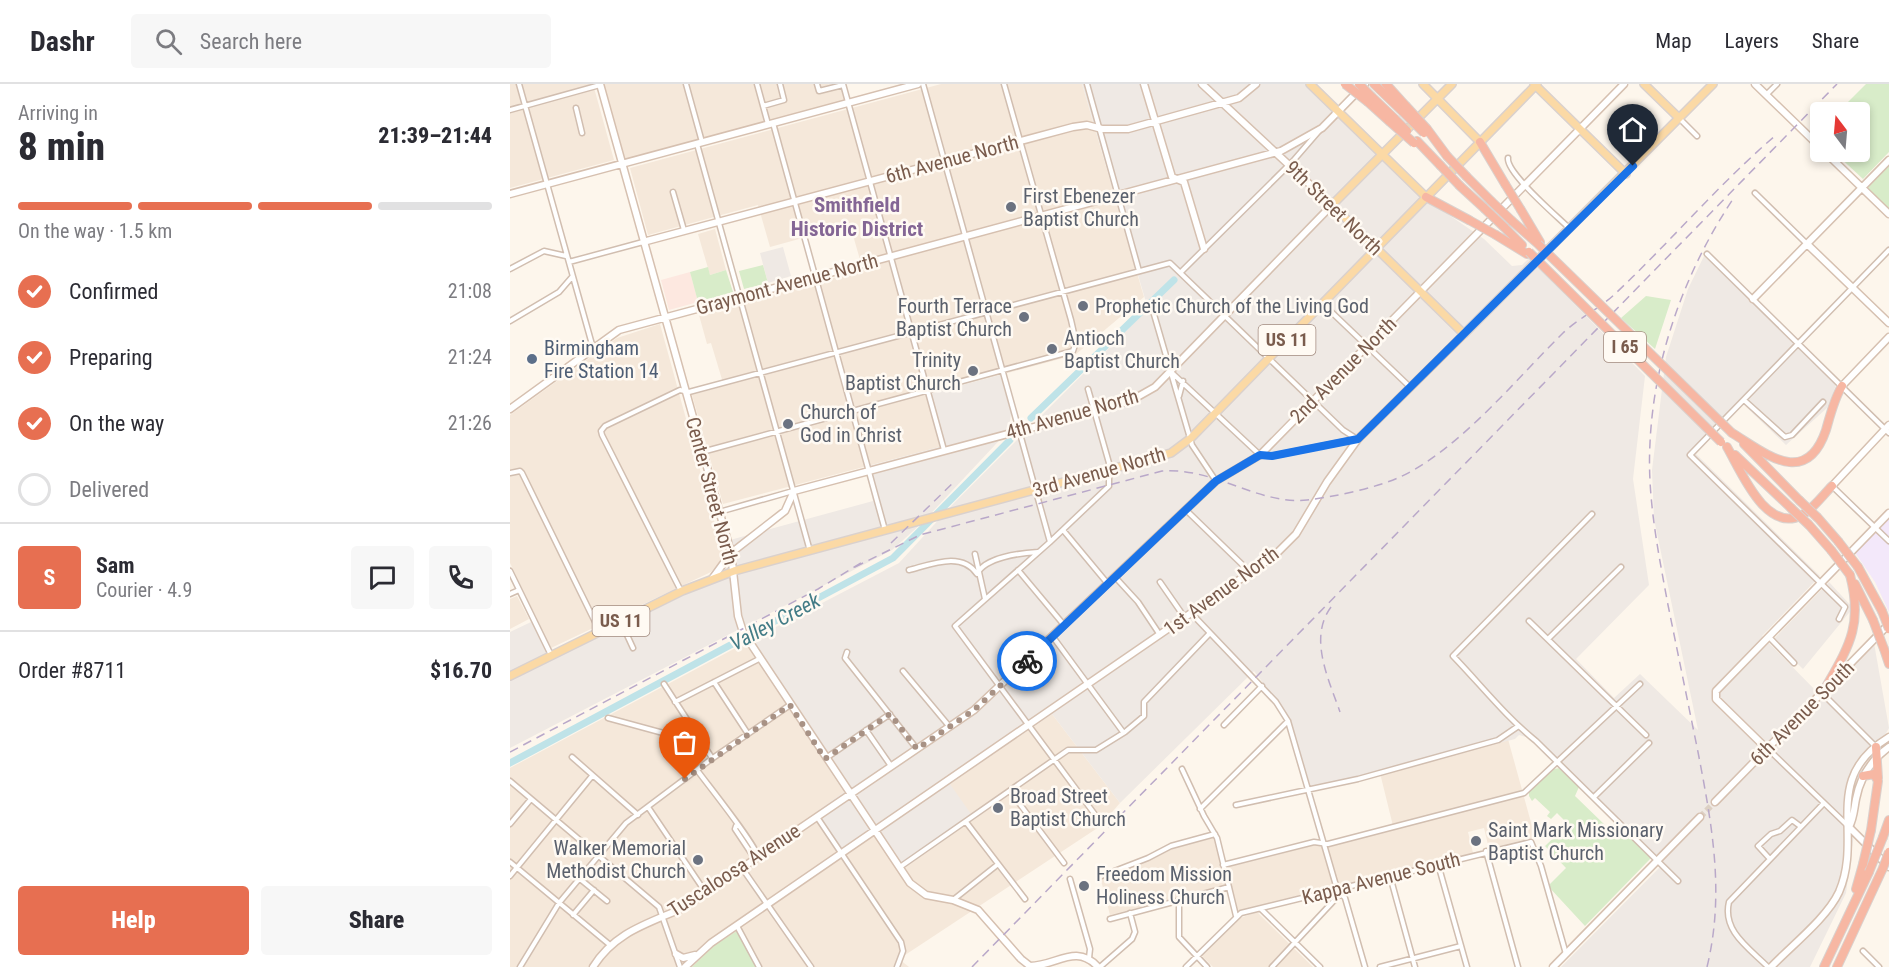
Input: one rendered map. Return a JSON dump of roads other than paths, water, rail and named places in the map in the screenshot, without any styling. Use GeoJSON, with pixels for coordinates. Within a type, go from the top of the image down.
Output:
{"type":"FeatureCollection","features":[{"type":"Feature","properties":{"kind":"highway"},"geometry":{"type":"LineString","coordinates":[[1345,84],[1370,100]]}},
{"type":"Feature","properties":{"kind":"highway","name":"I 65"},"geometry":{"type":"LineString","coordinates":[[1359,84],[1370,100],[1437,162],[1724,445],[1809,525],[1850,575],[1873,620],[1889,664]]}},
{"type":"Feature","properties":{"kind":"highway"},"geometry":{"type":"LineString","coordinates":[[1380,86],[1404,108],[1491,201],[1539,243]]}},
{"type":"Feature","properties":{"kind":"highway"},"geometry":{"type":"LineString","coordinates":[[1480,142],[1539,243]]}},
{"type":"Feature","properties":{"kind":"highway"},"geometry":{"type":"LineString","coordinates":[[1426,197],[1528,253]]}},
{"type":"Feature","properties":{"kind":"highway","name":"I 65"},"geometry":{"type":"LineString","coordinates":[[1539,243],[1818,518],[1858,567],[1889,629]]}},
{"type":"Feature","properties":{"kind":"highway"},"geometry":{"type":"LineString","coordinates":[[1732,433],[1777,461],[1790,462],[1806,459],[1821,443],[1842,386]]}},
{"type":"Feature","properties":{"kind":"highway"},"geometry":{"type":"LineString","coordinates":[[1724,445],[1765,508],[1782,518],[1802,515],[1832,486]]}},
{"type":"Feature","properties":{"kind":"highway"},"geometry":{"type":"LineString","coordinates":[[1822,694],[1850,641],[1856,622],[1856,596],[1850,575]]}},
{"type":"Feature","properties":{"kind":"highway"},"geometry":{"type":"LineString","coordinates":[[1842,928],[1871,831],[1878,781],[1878,753]]}},
{"type":"Feature","properties":{"kind":"highway"},"geometry":{"type":"LineString","coordinates":[[1863,776],[1874,774],[1878,781]]}},
{"type":"Feature","properties":{"kind":"highway"},"geometry":{"type":"LineString","coordinates":[[1824,967],[1869,872],[1889,820]]}},
{"type":"Feature","properties":{"kind":"highway"},"geometry":{"type":"LineString","coordinates":[[1886,868],[1889,852]]}},
{"type":"Feature","properties":{"kind":"highway"},"geometry":{"type":"LineString","coordinates":[[1837,967],[1868,900],[1886,868],[1889,856]]}},
{"type":"Feature","properties":{"kind":"main road"},"geometry":{"type":"LineString","coordinates":[[1310,84],[1426,197]]}},
{"type":"Feature","properties":{"kind":"main road"},"geometry":{"type":"LineString","coordinates":[[1423,84],[1480,142]]}},
{"type":"Feature","properties":{"kind":"main road","name":"4th Avenue North"},"geometry":{"type":"LineString","coordinates":[[1332,205],[1452,84]]}},
{"type":"Feature","properties":{"kind":"main road"},"geometry":{"type":"LineString","coordinates":[[1644,84],[1679,118]]}},
{"type":"Feature","properties":{"kind":"main road","name":"1st Avenue North"},"geometry":{"type":"LineString","coordinates":[[1464,334],[1626,174],[1713,84]]}},
{"type":"Feature","properties":{"kind":"main road"},"geometry":{"type":"LineString","coordinates":[[1536,85],[1626,174]]}},
{"type":"Feature","properties":{"kind":"main road","name":"3rd Avenue North"},"geometry":{"type":"LineString","coordinates":[[734,572],[1171,453],[1191,438],[1216,413],[1536,85]]}},
{"type":"Feature","properties":{"kind":"main road","name":"9th Street North"},"geometry":{"type":"LineString","coordinates":[[1332,205],[1464,334]]}},
{"type":"Feature","properties":{"kind":"main road","name":"US 11"},"geometry":{"type":"LineString","coordinates":[[510,676],[682,591],[734,572]]}},
{"type":"Feature","properties":{"kind":"street"},"geometry":{"type":"LineString","coordinates":[[519,84],[593,348]]}},
{"type":"Feature","properties":{"kind":"street"},"geometry":{"type":"LineString","coordinates":[[686,84],[719,222],[810,551]]}},
{"type":"Feature","properties":{"kind":"street"},"geometry":{"type":"LineString","coordinates":[[757,84],[794,202],[886,530]]}},
{"type":"Feature","properties":{"kind":"street"},"geometry":{"type":"LineString","coordinates":[[763,106],[784,100],[780,84]]}},
{"type":"Feature","properties":{"kind":"street"},"geometry":{"type":"LineString","coordinates":[[817,84],[819,91],[843,84],[944,450]]}},
{"type":"Feature","properties":{"kind":"street"},"geometry":{"type":"LineString","coordinates":[[510,194],[918,84]]}},
{"type":"Feature","properties":{"kind":"street"},"geometry":{"type":"LineString","coordinates":[[923,84],[1050,542]]}},
{"type":"Feature","properties":{"kind":"street"},"geometry":{"type":"LineString","coordinates":[[702,452],[1072,352],[1076,342],[1004,84]]}},
{"type":"Feature","properties":{"kind":"street"},"geometry":{"type":"LineString","coordinates":[[1087,84],[1139,271]]}},
{"type":"Feature","properties":{"kind":"street"},"geometry":{"type":"LineString","coordinates":[[1144,84],[1172,177],[1184,182],[1204,249]]}},
{"type":"Feature","properties":{"kind":"street","name":"9th Street North"},"geometry":{"type":"LineString","coordinates":[[1202,84],[1332,205]]}},
{"type":"Feature","properties":{"kind":"street","name":"6th Avenue North"},"geometry":{"type":"LineString","coordinates":[[643,242],[1073,127],[1087,125],[1121,130],[1239,98],[1256,84]]}},
{"type":"Feature","properties":{"kind":"street","name":"Graymont Avenue North"},"geometry":{"type":"LineString","coordinates":[[510,409],[619,330],[1275,152],[1322,128],[1365,84]]}},
{"type":"Feature","properties":{"kind":"street","name":"2nd Avenue North"},"geometry":{"type":"LineString","coordinates":[[849,794],[950,727],[999,688],[1216,481],[1260,455],[1624,84]]}},
{"type":"Feature","properties":{"kind":"street"},"geometry":{"type":"LineString","coordinates":[[1755,84],[1810,137]]}},
{"type":"Feature","properties":{"kind":"street"},"geometry":{"type":"LineString","coordinates":[[1766,95],[1777,84]]}},
{"type":"Feature","properties":{"kind":"street"},"geometry":{"type":"LineString","coordinates":[[510,110],[600,85]]}},
{"type":"Feature","properties":{"kind":"street","name":"Center Street North"},"geometry":{"type":"LineString","coordinates":[[600,85],[731,553],[738,616],[743,632],[825,759],[910,883],[926,896],[953,900],[978,910],[1029,966]]}},
{"type":"Feature","properties":{"kind":"street"},"geometry":{"type":"LineString","coordinates":[[576,108],[582,133]]}},
{"type":"Feature","properties":{"kind":"street"},"geometry":{"type":"LineString","coordinates":[[1679,118],[1698,136]]}},
{"type":"Feature","properties":{"kind":"street"},"geometry":{"type":"LineString","coordinates":[[1181,272],[1322,128]]}},
{"type":"Feature","properties":{"kind":"street"},"geometry":{"type":"LineString","coordinates":[[1508,158],[1510,167],[1569,228]]}},
{"type":"Feature","properties":{"kind":"street"},"geometry":{"type":"LineString","coordinates":[[1753,299],[1889,160]]}},
{"type":"Feature","properties":{"kind":"street"},"geometry":{"type":"LineString","coordinates":[[1835,162],[1889,214]]}},
{"type":"Feature","properties":{"kind":"street"},"geometry":{"type":"LineString","coordinates":[[673,192],[684,231]]}},
{"type":"Feature","properties":{"kind":"street"},"geometry":{"type":"LineString","coordinates":[[1755,193],[1889,323]]}},
{"type":"Feature","properties":{"kind":"street","name":"4th Avenue North"},"geometry":{"type":"LineString","coordinates":[[718,512],[1094,411],[1143,395],[1170,371],[1332,205]]}},
{"type":"Feature","properties":{"kind":"street"},"geometry":{"type":"LineString","coordinates":[[569,262],[643,242]]}},
{"type":"Feature","properties":{"kind":"street"},"geometry":{"type":"LineString","coordinates":[[1839,619],[1845,607],[1690,455],[1889,250]]}},
{"type":"Feature","properties":{"kind":"street"},"geometry":{"type":"LineString","coordinates":[[510,269],[544,251],[567,256]]}},
{"type":"Feature","properties":{"kind":"street"},"geometry":{"type":"LineString","coordinates":[[1707,254],[1888,429],[1832,486],[1889,541]]}},
{"type":"Feature","properties":{"kind":"street"},"geometry":{"type":"LineString","coordinates":[[682,591],[677,588],[607,446],[601,430],[605,426],[680,390],[689,392],[1170,263],[1343,430],[1358,439]]}},
{"type":"Feature","properties":{"kind":"street"},"geometry":{"type":"LineString","coordinates":[[510,321],[559,292],[573,277]]}},
{"type":"Feature","properties":{"kind":"street"},"geometry":{"type":"LineString","coordinates":[[1323,304],[1411,388]]}},
{"type":"Feature","properties":{"kind":"street"},"geometry":{"type":"LineString","coordinates":[[1153,311],[1195,451],[1216,481]]}},
{"type":"Feature","properties":{"kind":"street","name":"1st Avenue North"},"geometry":{"type":"LineString","coordinates":[[685,967],[701,952],[767,904],[1252,574],[1296,534],[1327,482],[1358,439],[1464,334]]}},
{"type":"Feature","properties":{"kind":"street"},"geometry":{"type":"LineString","coordinates":[[1842,386],[1889,337]]}},
{"type":"Feature","properties":{"kind":"street"},"geometry":{"type":"LineString","coordinates":[[1170,371],[1260,455],[1272,456],[1358,439]]}},
{"type":"Feature","properties":{"kind":"street"},"geometry":{"type":"LineString","coordinates":[[1180,402],[1179,392],[1183,381]]}},
{"type":"Feature","properties":{"kind":"street"},"geometry":{"type":"LineString","coordinates":[[1088,389],[1110,470],[1109,486],[1040,552],[955,626],[1027,726],[1102,824]]}},
{"type":"Feature","properties":{"kind":"street"},"geometry":{"type":"LineString","coordinates":[[1744,400],[1785,437],[1792,435],[1823,402]]}},
{"type":"Feature","properties":{"kind":"street"},"geometry":{"type":"LineString","coordinates":[[510,473],[520,471],[528,484],[600,632]]}},
{"type":"Feature","properties":{"kind":"street"},"geometry":{"type":"LineString","coordinates":[[712,579],[731,553],[781,516],[790,503],[794,491]]}},
{"type":"Feature","properties":{"kind":"street"},"geometry":{"type":"LineString","coordinates":[[1187,511],[1252,574]]}},
{"type":"Feature","properties":{"kind":"street"},"geometry":{"type":"LineString","coordinates":[[1886,868],[1849,827],[1716,699],[1715,694],[1718,687],[1889,513]]}},
{"type":"Feature","properties":{"kind":"street"},"geometry":{"type":"LineString","coordinates":[[1592,514],[1453,656],[1496,700],[1517,727],[1559,763],[1678,881]]}},
{"type":"Feature","properties":{"kind":"street"},"geometry":{"type":"LineString","coordinates":[[1063,530],[1108,585]]}},
{"type":"Feature","properties":{"kind":"street"},"geometry":{"type":"LineString","coordinates":[[977,574],[990,562],[1040,552]]}},
{"type":"Feature","properties":{"kind":"street"},"geometry":{"type":"LineString","coordinates":[[975,554],[977,574],[985,599]]}},
{"type":"Feature","properties":{"kind":"street"},"geometry":{"type":"LineString","coordinates":[[909,570],[961,561],[970,564],[977,574]]}},
{"type":"Feature","properties":{"kind":"street"},"geometry":{"type":"LineString","coordinates":[[1548,639],[1621,567]]}},
{"type":"Feature","properties":{"kind":"street"},"geometry":{"type":"LineString","coordinates":[[1018,570],[1065,626]]}},
{"type":"Feature","properties":{"kind":"street"},"geometry":{"type":"LineString","coordinates":[[510,571],[551,656]]}},
{"type":"Feature","properties":{"kind":"street"},"geometry":{"type":"LineString","coordinates":[[1116,578],[1137,602],[1160,636]]}},
{"type":"Feature","properties":{"kind":"street"},"geometry":{"type":"LineString","coordinates":[[1160,582],[1185,619]]}},
{"type":"Feature","properties":{"kind":"street"},"geometry":{"type":"LineString","coordinates":[[510,594],[519,590]]}},
{"type":"Feature","properties":{"kind":"street"},"geometry":{"type":"LineString","coordinates":[[1192,614],[1262,686],[1288,721],[1310,789],[1324,844],[1339,891],[1345,898],[1365,967]]}},
{"type":"Feature","properties":{"kind":"street"},"geometry":{"type":"LineString","coordinates":[[621,621],[633,648]]}},
{"type":"Feature","properties":{"kind":"street"},"geometry":{"type":"LineString","coordinates":[[1529,621],[1646,735]]}},
{"type":"Feature","properties":{"kind":"street","name":"6th Avenue South"},"geometry":{"type":"LineString","coordinates":[[1715,802],[1889,624]]}},
{"type":"Feature","properties":{"kind":"street"},"geometry":{"type":"LineString","coordinates":[[899,867],[1068,750],[1096,750],[1123,732],[1144,716],[1144,702],[1210,633]]}},
{"type":"Feature","properties":{"kind":"street"},"geometry":{"type":"LineString","coordinates":[[1768,636],[1794,663]]}},
{"type":"Feature","properties":{"kind":"street"},"geometry":{"type":"LineString","coordinates":[[1053,637],[1123,732]]}},
{"type":"Feature","properties":{"kind":"street"},"geometry":{"type":"LineString","coordinates":[[847,652],[845,658],[917,749]]}},
{"type":"Feature","properties":{"kind":"street"},"geometry":{"type":"LineString","coordinates":[[675,702],[759,659]]}},
{"type":"Feature","properties":{"kind":"street"},"geometry":{"type":"LineString","coordinates":[[903,671],[950,727]]}},
{"type":"Feature","properties":{"kind":"street"},"geometry":{"type":"LineString","coordinates":[[714,682],[748,734]]}},
{"type":"Feature","properties":{"kind":"street"},"geometry":{"type":"LineString","coordinates":[[664,684],[712,758]]}},
{"type":"Feature","properties":{"kind":"street"},"geometry":{"type":"LineString","coordinates":[[1223,865],[1314,842],[1324,844],[1524,793],[1559,763],[1640,684]]}},
{"type":"Feature","properties":{"kind":"street"},"geometry":{"type":"LineString","coordinates":[[1224,725],[1262,686]]}},
{"type":"Feature","properties":{"kind":"street"},"geometry":{"type":"LineString","coordinates":[[1822,694],[1878,753]]}},
{"type":"Feature","properties":{"kind":"street"},"geometry":{"type":"LineString","coordinates":[[520,967],[560,903],[626,824],[712,758],[790,705]]}},
{"type":"Feature","properties":{"kind":"street"},"geometry":{"type":"LineString","coordinates":[[825,759],[890,714]]}},
{"type":"Feature","properties":{"kind":"street"},"geometry":{"type":"LineString","coordinates":[[608,718],[689,740],[699,740]]}},
{"type":"Feature","properties":{"kind":"street"},"geometry":{"type":"LineString","coordinates":[[1200,808],[1288,721]]}},
{"type":"Feature","properties":{"kind":"street"},"geometry":{"type":"LineString","coordinates":[[1236,806],[1498,740],[1517,727]]}},
{"type":"Feature","properties":{"kind":"street"},"geometry":{"type":"LineString","coordinates":[[867,730],[891,766]]}},
{"type":"Feature","properties":{"kind":"street"},"geometry":{"type":"LineString","coordinates":[[1849,827],[1853,820],[1857,794],[1863,776],[1889,737]]}},
{"type":"Feature","properties":{"kind":"street"},"geometry":{"type":"LineString","coordinates":[[1594,797],[1649,743]]}},
{"type":"Feature","properties":{"kind":"street"},"geometry":{"type":"LineString","coordinates":[[1824,803],[1735,893],[1727,908],[1727,920],[1732,931],[1769,967],[1836,898],[1844,873],[1849,827],[1845,811],[1849,787],[1860,764],[1889,747]]}},
{"type":"Feature","properties":{"kind":"street"},"geometry":{"type":"LineString","coordinates":[[572,757],[638,814]]}},
{"type":"Feature","properties":{"kind":"street"},"geometry":{"type":"LineString","coordinates":[[1182,769],[1215,834],[1236,916],[1186,967]]}},
{"type":"Feature","properties":{"kind":"street"},"geometry":{"type":"LineString","coordinates":[[697,770],[736,826],[735,829],[753,856],[758,857]]}},
{"type":"Feature","properties":{"kind":"street"},"geometry":{"type":"LineString","coordinates":[[510,876],[592,776]]}},
{"type":"Feature","properties":{"kind":"street"},"geometry":{"type":"LineString","coordinates":[[510,782],[659,907],[680,967]]}},
{"type":"Feature","properties":{"kind":"street"},"geometry":{"type":"LineString","coordinates":[[1010,791],[1064,863]]}},
{"type":"Feature","properties":{"kind":"street","name":"Tuscaloosa Avenue"},"geometry":{"type":"LineString","coordinates":[[592,967],[610,945],[637,926],[683,908],[849,794]]}},
{"type":"Feature","properties":{"kind":"street"},"geometry":{"type":"LineString","coordinates":[[510,824],[531,799]]}},
{"type":"Feature","properties":{"kind":"street"},"geometry":{"type":"LineString","coordinates":[[648,807],[706,893]]}},
{"type":"Feature","properties":{"kind":"street"},"geometry":{"type":"LineString","coordinates":[[816,817],[901,942],[903,951],[897,967]]}},
{"type":"Feature","properties":{"kind":"street"},"geometry":{"type":"LineString","coordinates":[[1553,967],[1700,817]]}},
{"type":"Feature","properties":{"kind":"street"},"geometry":{"type":"LineString","coordinates":[[1769,858],[1758,846],[1790,821],[1800,826]]}},
{"type":"Feature","properties":{"kind":"street"},"geometry":{"type":"LineString","coordinates":[[966,822],[1025,899]]}},
{"type":"Feature","properties":{"kind":"street"},"geometry":{"type":"LineString","coordinates":[[1099,877],[1171,846],[1215,834]]}},
{"type":"Feature","properties":{"kind":"street","name":"Kappa Avenue South"},"geometry":{"type":"LineString","coordinates":[[1236,916],[1486,852],[1534,843],[1566,954]]}},
{"type":"Feature","properties":{"kind":"street"},"geometry":{"type":"LineString","coordinates":[[1486,852],[1518,967]]}},
{"type":"Feature","properties":{"kind":"street"},"geometry":{"type":"LineString","coordinates":[[510,862],[610,945]]}},
{"type":"Feature","properties":{"kind":"street"},"geometry":{"type":"LineString","coordinates":[[953,900],[997,864]]}},
{"type":"Feature","properties":{"kind":"street"},"geometry":{"type":"LineString","coordinates":[[1438,864],[1467,967]]}},
{"type":"Feature","properties":{"kind":"street"},"geometry":{"type":"LineString","coordinates":[[742,868],[810,967]]}},
{"type":"Feature","properties":{"kind":"street"},"geometry":{"type":"LineString","coordinates":[[1390,876],[1415,967]]}},
{"type":"Feature","properties":{"kind":"street"},"geometry":{"type":"LineString","coordinates":[[580,879],[607,901]]}},
{"type":"Feature","properties":{"kind":"street"},"geometry":{"type":"LineString","coordinates":[[1070,879],[1090,949],[1089,958]]}},
{"type":"Feature","properties":{"kind":"street"},"geometry":{"type":"LineString","coordinates":[[1110,919],[1229,887]]}},
{"type":"Feature","properties":{"kind":"street"},"geometry":{"type":"LineString","coordinates":[[573,915],[594,890]]}},
{"type":"Feature","properties":{"kind":"street"},"geometry":{"type":"LineString","coordinates":[[1272,967],[1339,891]]}},
{"type":"Feature","properties":{"kind":"street"},"geometry":{"type":"LineString","coordinates":[[1179,901],[1178,934],[1207,967]]}},
{"type":"Feature","properties":{"kind":"street"},"geometry":{"type":"LineString","coordinates":[[1262,908],[1320,967]]}},
{"type":"Feature","properties":{"kind":"street"},"geometry":{"type":"LineString","coordinates":[[1029,966],[1079,955],[1089,958],[1099,967],[1134,936],[1130,913]]}},
{"type":"Feature","properties":{"kind":"street"},"geometry":{"type":"LineString","coordinates":[[737,926],[759,967]]}},
{"type":"Feature","properties":{"kind":"street"},"geometry":{"type":"LineString","coordinates":[[1380,967],[1461,946]]}},
{"type":"Feature","properties":{"kind":"street"},"geometry":{"type":"LineString","coordinates":[[1863,951],[1879,967]]}},
{"type":"Feature","properties":{"kind":"street"},"geometry":{"type":"LineString","coordinates":[[676,954],[687,958],[701,952]]}},
{"type":"Feature","properties":{"kind":"waterway","name":"Valley Creek"},"geometry":{"type":"LineString","coordinates":[[1031,418],[1174,280]]}},
{"type":"Feature","properties":{"kind":"waterway","name":"Valley Creek"},"geometry":{"type":"LineString","coordinates":[[510,763],[893,558],[1010,440]]}},
{"type":"Feature","properties":{"kind":"tunnel"},"geometry":{"type":"LineString","coordinates":[[1700,817],[1715,802]]}},
{"type":"Feature","properties":{"kind":"railway"},"geometry":{"type":"LineString","coordinates":[[972,967],[1837,84]]}},
{"type":"Feature","properties":{"kind":"railway"},"geometry":{"type":"LineString","coordinates":[[855,567],[920,535],[1162,471],[1181,471],[1200,475],[1253,492],[1289,500],[1307,500],[1342,494],[1400,477],[1444,449],[1486,412],[1563,333],[1617,292],[1776,135]]}},
{"type":"Feature","properties":{"kind":"railway"},"geometry":{"type":"LineString","coordinates":[[1707,967],[1712,940],[1716,886],[1712,833],[1657,544],[1650,484],[1650,443],[1658,378],[1676,314],[1702,253],[1735,196]]}},
{"type":"Feature","properties":{"kind":"railway"},"geometry":{"type":"LineString","coordinates":[[891,543],[955,481]]}},
{"type":"Feature","properties":{"kind":"railway"},"geometry":{"type":"LineString","coordinates":[[510,752],[818,589],[861,563]]}},
{"type":"Feature","properties":{"kind":"railway"},"geometry":{"type":"LineString","coordinates":[[1331,607],[1324,619],[1321,645],[1326,673],[1340,712]]}},
{"type":"Feature","properties":{"kind":"place","name":"First Ebenezer Baptist Church"},"geometry":{"type":"Point","coordinates":[1011,207]}},
{"type":"Feature","properties":{"kind":"place","name":"Prophetic Church of the Living God"},"geometry":{"type":"Point","coordinates":[1083,306]}},
{"type":"Feature","properties":{"kind":"place","name":"Fourth Terrace Baptist Church"},"geometry":{"type":"Point","coordinates":[1024,317]}},
{"type":"Feature","properties":{"kind":"place","name":"Antioch Baptist Church"},"geometry":{"type":"Point","coordinates":[1052,349]}},
{"type":"Feature","properties":{"kind":"place","name":"Birmingham Fire Station 14"},"geometry":{"type":"Point","coordinates":[532,359]}},
{"type":"Feature","properties":{"kind":"place","name":"Trinity Baptist Church"},"geometry":{"type":"Point","coordinates":[973,371]}},
{"type":"Feature","properties":{"kind":"place","name":"Church of God in Christ"},"geometry":{"type":"Point","coordinates":[788,424]}},
{"type":"Feature","properties":{"kind":"place","name":"Broad Street Baptist Church"},"geometry":{"type":"Point","coordinates":[998,808]}},
{"type":"Feature","properties":{"kind":"place","name":"Saint Mark Missionary Baptist Church"},"geometry":{"type":"Point","coordinates":[1476,841]}},
{"type":"Feature","properties":{"kind":"place","name":"Walker Memorial Methodist Church"},"geometry":{"type":"Point","coordinates":[698,860]}},
{"type":"Feature","properties":{"kind":"place","name":"Freedom Mission Holiness Church"},"geometry":{"type":"Point","coordinates":[1084,886]}},
{"type":"Feature","properties":{"kind":"district","name":"Smithfield Historic District"},"geometry":{"type":"Point","coordinates":[857,217]}}]}
